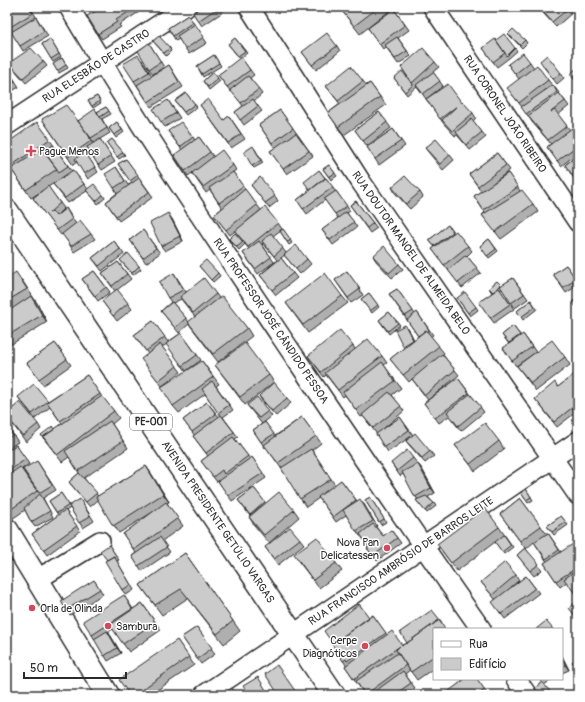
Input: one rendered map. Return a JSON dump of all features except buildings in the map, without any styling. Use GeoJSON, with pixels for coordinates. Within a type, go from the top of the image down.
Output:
{"type":"FeatureCollection","features":[{"type":"Feature","properties":{"kind":"main road","name":"AVENIDA PRESIDENTE GETÚLIO VARGAS"},"geometry":{"type":"LineString","coordinates":[[7,211],[334,695]]}},
{"type":"Feature","properties":{"kind":"main road"},"geometry":{"type":"LineString","coordinates":[[7,530],[108,695]]}},
{"type":"Feature","properties":{"kind":"street","name":"RUA PROFESSOR JOSÉ CÂNDIDO PESSOA"},"geometry":{"type":"LineString","coordinates":[[69,7],[102,63],[233,265],[423,547],[480,628]]}},
{"type":"Feature","properties":{"kind":"street","name":"RUA ELESBÃO DE CASTRO"},"geometry":{"type":"LineString","coordinates":[[7,125],[186,7]]}},
{"type":"Feature","properties":{"kind":"street","name":"RUA DOUTOR MANOEL DE ALMEIDA BELO"},"geometry":{"type":"LineString","coordinates":[[249,7],[361,182],[578,495]]}},
{"type":"Feature","properties":{"kind":"street","name":"RUA CORONEL JOÃO RIBEIRO"},"geometry":{"type":"LineString","coordinates":[[433,7],[578,222]]}},
{"type":"Feature","properties":{"kind":"street","name":"RUA FRANCISCO AMBRÓSIO DE BARROS LEITE"},"geometry":{"type":"LineString","coordinates":[[204,695],[578,441]]}},
{"type":"Feature","properties":{"kind":"street"},"geometry":{"type":"LineString","coordinates":[[38,579],[100,541]]}},
{"type":"Feature","properties":{"kind":"street"},"geometry":{"type":"LineString","coordinates":[[517,680],[527,695]]}},
{"type":"Feature","properties":{"kind":"shaded area"},"geometry":{"type":"Polygon","coordinates":[[[7,665],[11,668],[11,693],[13,695],[7,695],[7,665]]]}},
{"type":"Feature","properties":{"kind":"place","name":"Pague Menos"},"geometry":{"type":"Point","coordinates":[31,151]}},
{"type":"Feature","properties":{"kind":"place","name":"Nova Pan Delicatessen"},"geometry":{"type":"Point","coordinates":[387,548]}},
{"type":"Feature","properties":{"kind":"place","name":"Orla de Olinda"},"geometry":{"type":"Point","coordinates":[32,608]}},
{"type":"Feature","properties":{"kind":"place","name":"Sambura"},"geometry":{"type":"Point","coordinates":[108,626]}},
{"type":"Feature","properties":{"kind":"place","name":"Cerpe Diagnóticos"},"geometry":{"type":"Point","coordinates":[365,646]}}]}
